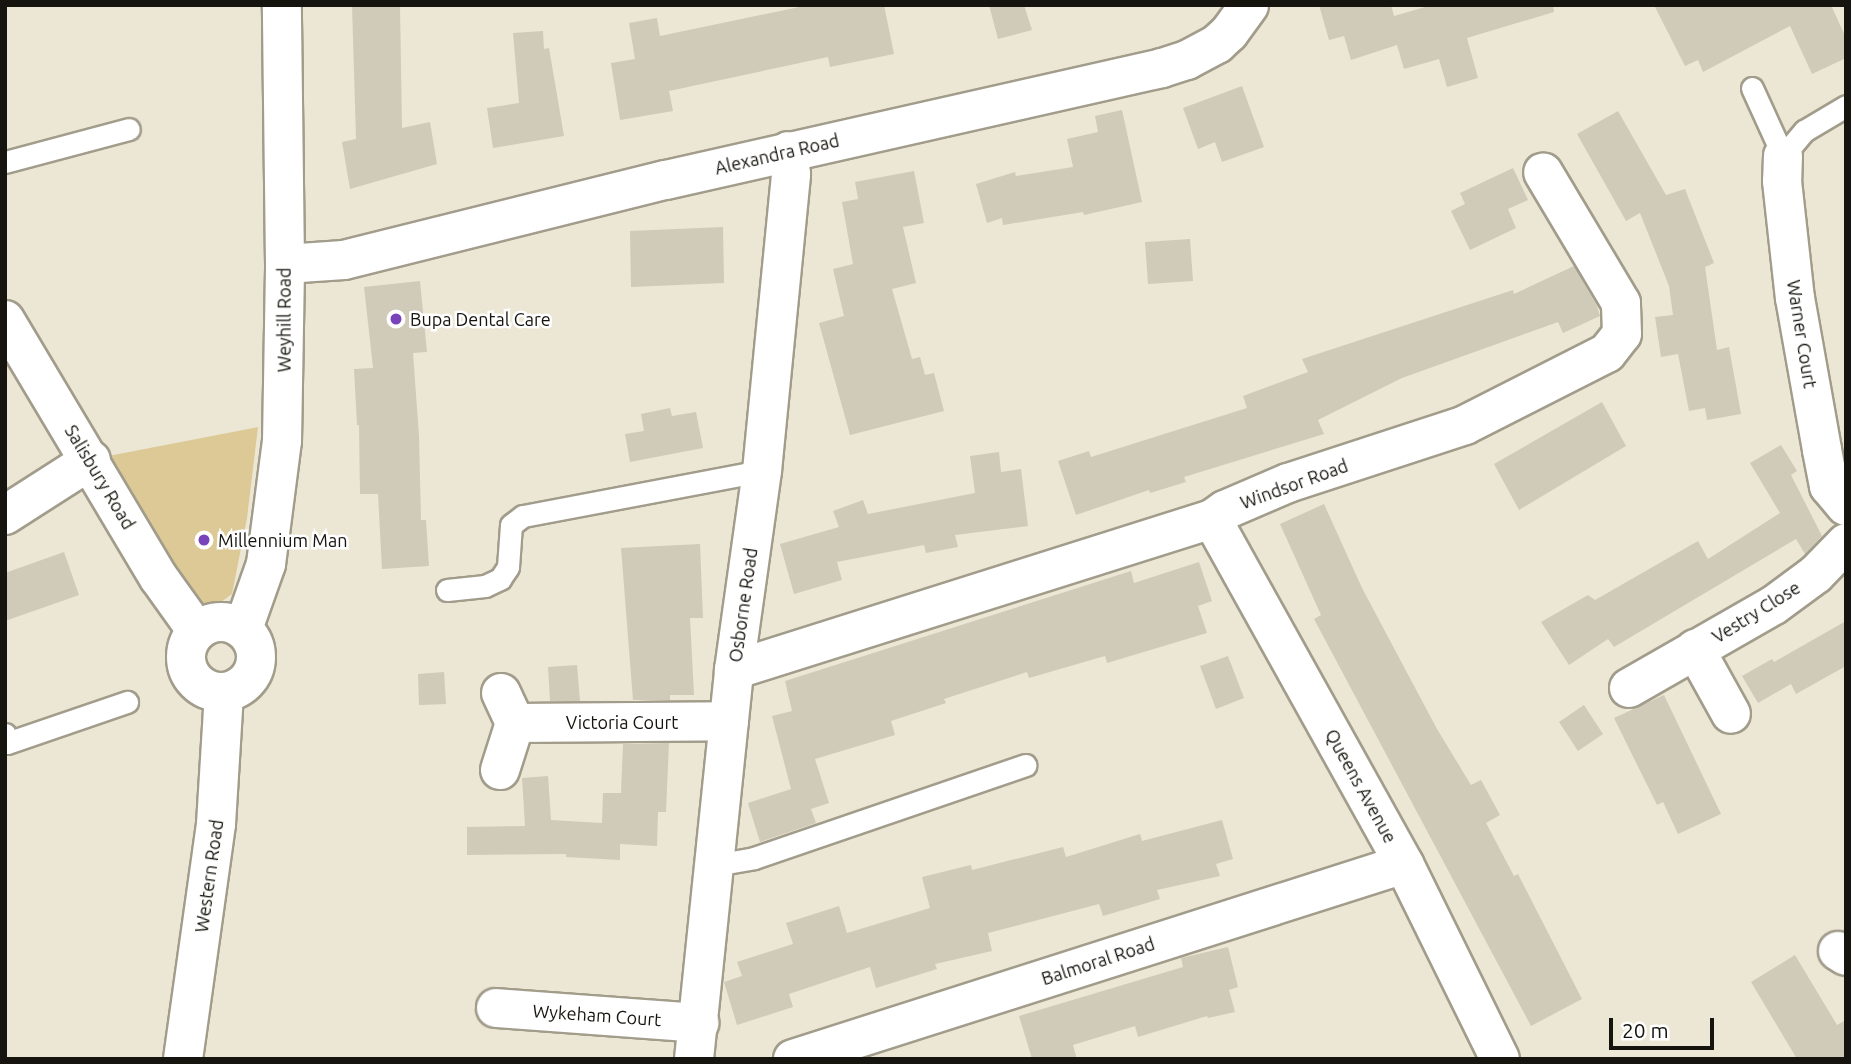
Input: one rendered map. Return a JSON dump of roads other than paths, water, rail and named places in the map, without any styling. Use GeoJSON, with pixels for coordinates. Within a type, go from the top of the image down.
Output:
{"type":"FeatureCollection","features":[{"type":"Feature","properties":{"kind":"street","name":"Weyhill Road"},"geometry":{"type":"LineString","coordinates":[[243,629],[266,564],[279,484],[284,401],[285,264],[282,5]]}},
{"type":"Feature","properties":{"kind":"street","name":"Alexandra Road"},"geometry":{"type":"LineString","coordinates":[[285,264],[317,263],[355,257],[499,219],[788,151],[1081,87],[1187,60],[1229,33],[1249,5]]}},
{"type":"Feature","properties":{"kind":"street","name":"Osborne Road"},"geometry":{"type":"LineString","coordinates":[[696,1041],[734,670],[762,471],[791,174],[788,151]]}},
{"type":"Feature","properties":{"kind":"street","name":"Warner Court"},"geometry":{"type":"LineString","coordinates":[[1783,156],[1782,181],[1795,298],[1822,450],[1829,486],[1846,506]]}},
{"type":"Feature","properties":{"kind":"street","name":"Windsor Road"},"geometry":{"type":"LineString","coordinates":[[734,670],[1212,519],[1225,510],[1288,483],[1465,425],[1551,384],[1607,353],[1618,343],[1622,334],[1620,303],[1543,172]]}},
{"type":"Feature","properties":{"kind":"street","name":"Salisbury Road"},"geometry":{"type":"LineString","coordinates":[[5,320],[159,578],[197,631]]}},
{"type":"Feature","properties":{"kind":"street"},"geometry":{"type":"LineString","coordinates":[[5,515],[90,460]]}},
{"type":"Feature","properties":{"kind":"street","name":"Queens Avenue"},"geometry":{"type":"LineString","coordinates":[[1212,519],[1404,864],[1500,1059]]}},
{"type":"Feature","properties":{"kind":"street","name":"Vestry Close"},"geometry":{"type":"LineString","coordinates":[[1629,688],[1774,605],[1816,574],[1846,543]]}},
{"type":"Feature","properties":{"kind":"street"},"geometry":{"type":"LineString","coordinates":[[219,622],[243,629],[251,638],[257,662],[246,683],[224,693],[201,686],[187,667],[188,646],[197,631],[219,622]]}},
{"type":"Feature","properties":{"kind":"street","name":"Vestry Close"},"geometry":{"type":"LineString","coordinates":[[1695,649],[1731,714]]}},
{"type":"Feature","properties":{"kind":"street","name":"Western Road"},"geometry":{"type":"LineString","coordinates":[[183,1059],[216,824],[224,693]]}},
{"type":"Feature","properties":{"kind":"street","name":"Victoria Court"},"geometry":{"type":"LineString","coordinates":[[500,770],[508,708],[729,721]]}},
{"type":"Feature","properties":{"kind":"street","name":"Balmoral Road"},"geometry":{"type":"LineString","coordinates":[[793,1059],[1404,864]]}},
{"type":"Feature","properties":{"kind":"street","name":"Wykeham Court"},"geometry":{"type":"LineString","coordinates":[[496,1008],[696,1041]]}},
{"type":"Feature","properties":{"kind":"lane"},"geometry":{"type":"LineString","coordinates":[[1752,88],[1783,156],[1804,131],[1846,106]]}},
{"type":"Feature","properties":{"kind":"lane"},"geometry":{"type":"LineString","coordinates":[[5,162],[129,130]]}},
{"type":"Feature","properties":{"kind":"lane"},"geometry":{"type":"LineString","coordinates":[[447,590],[485,586],[499,579],[509,567],[511,525],[523,516],[762,471]]}},
{"type":"Feature","properties":{"kind":"lane"},"geometry":{"type":"LineString","coordinates":[[5,734],[7,743],[127,702]]}},
{"type":"Feature","properties":{"kind":"lane"},"geometry":{"type":"LineString","coordinates":[[715,864],[754,858],[1025,765]]}},
{"type":"Feature","properties":{"kind":"place","name":"Bupa Dental Care"},"geometry":{"type":"Point","coordinates":[396,319]}},
{"type":"Feature","properties":{"kind":"place","name":"Millennium Man"},"geometry":{"type":"Point","coordinates":[204,540]}}]}
